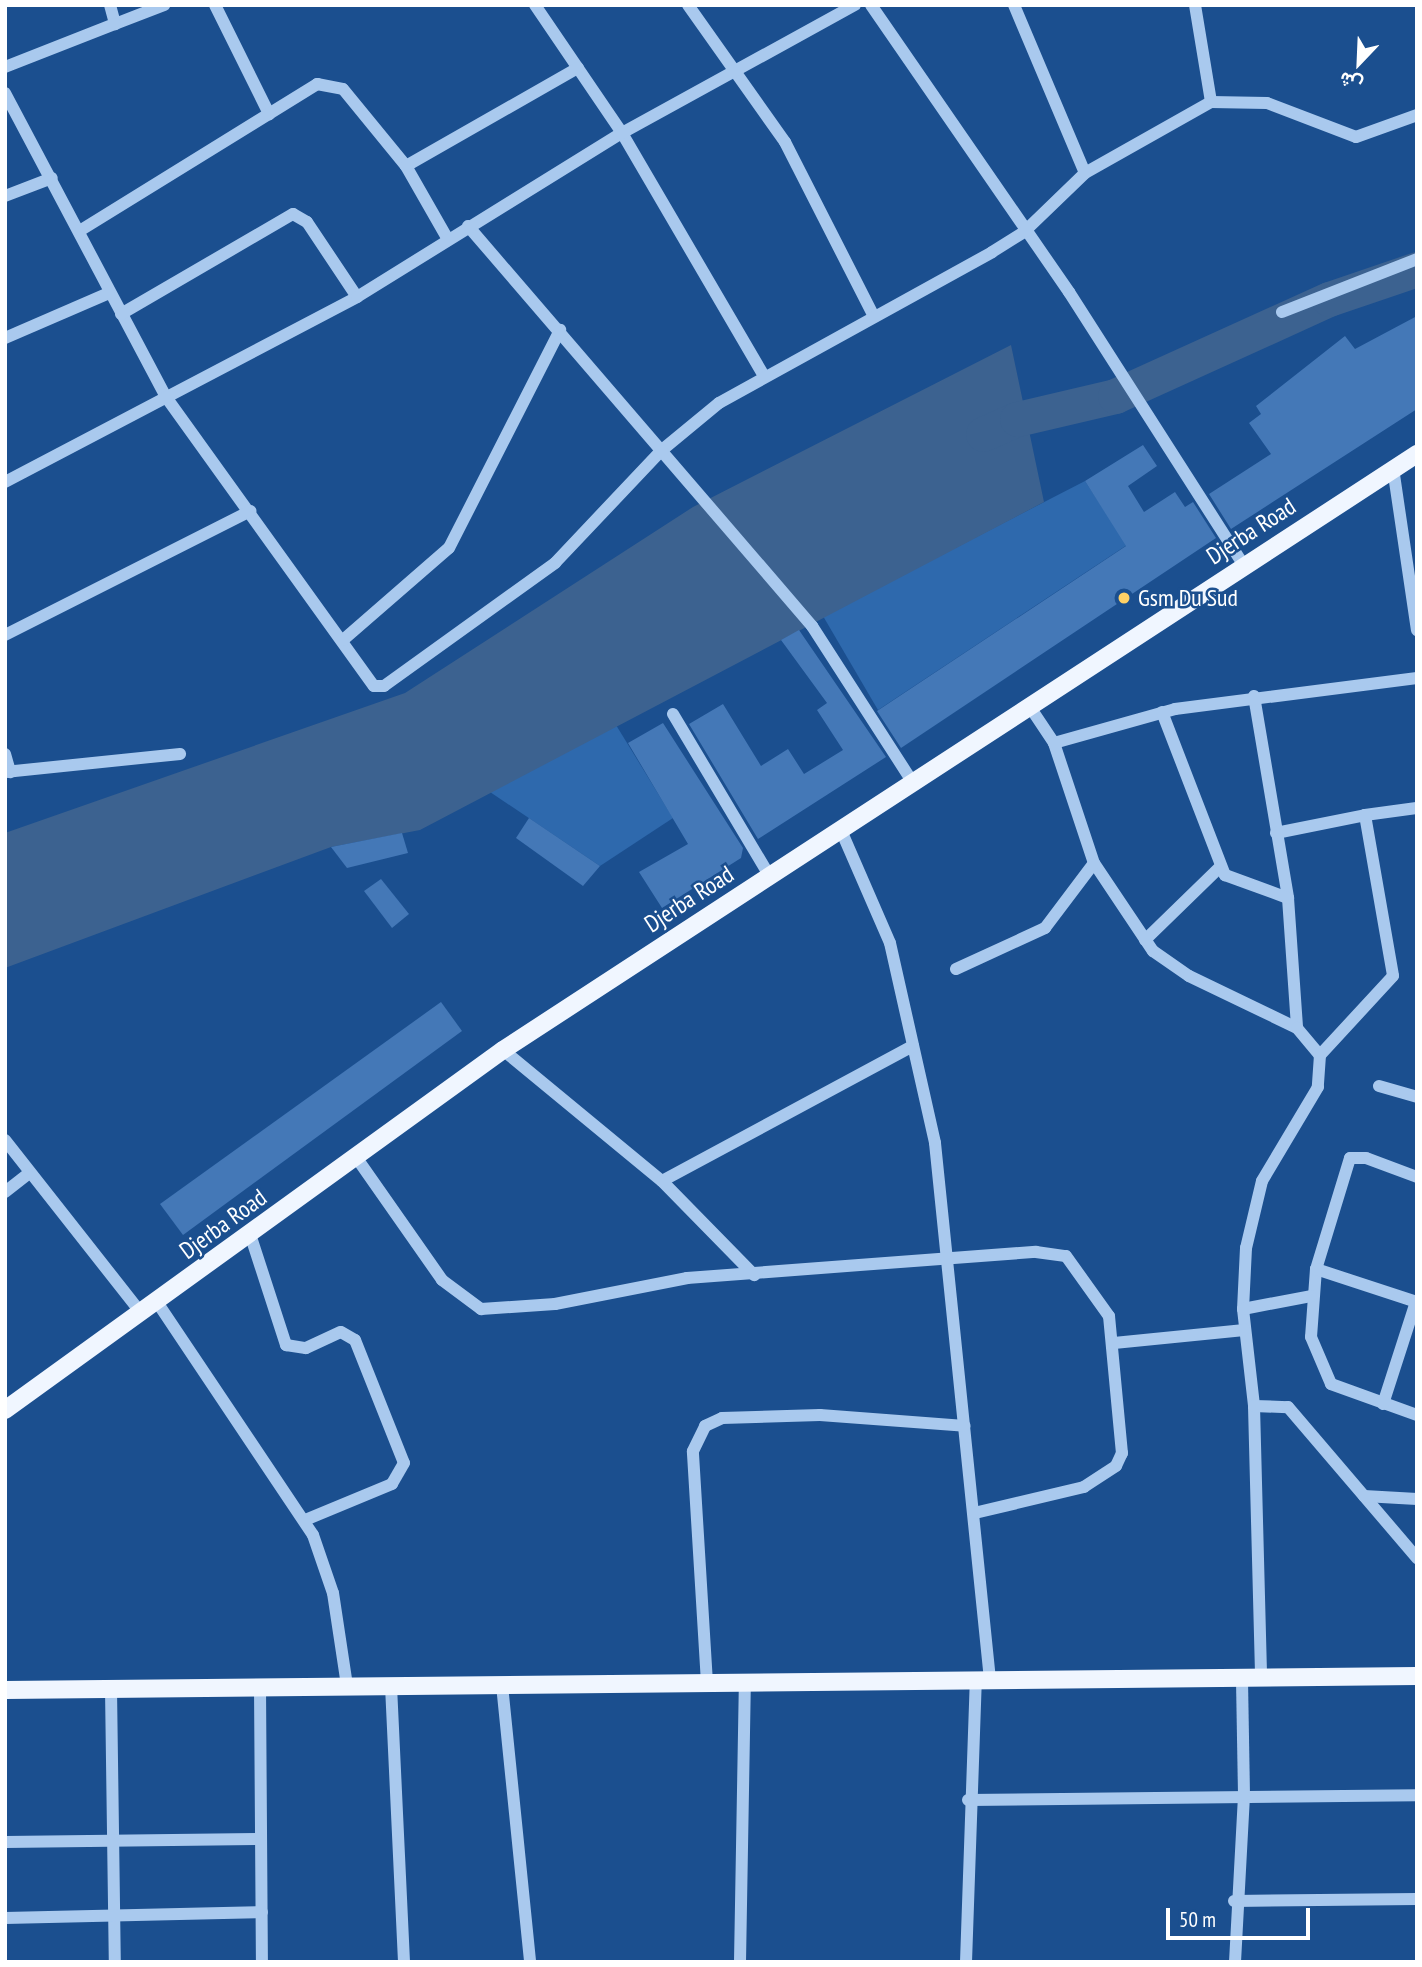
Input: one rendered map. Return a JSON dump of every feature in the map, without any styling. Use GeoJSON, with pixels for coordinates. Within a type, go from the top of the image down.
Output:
{"type":"FeatureCollection","features":[{"type":"Feature","properties":{"kind":"main road","name":"Djerba Road"},"geometry":{"type":"LineString","coordinates":[[5,1410],[157,1303],[503,1050],[912,781],[1030,707],[1243,564],[1417,454]]}},
{"type":"Feature","properties":{"kind":"main road"},"geometry":{"type":"LineString","coordinates":[[5,1690],[1417,1676]]}},
{"type":"Feature","properties":{"kind":"street"},"geometry":{"type":"LineString","coordinates":[[110,5],[115,24]]}},
{"type":"Feature","properties":{"kind":"street"},"geometry":{"type":"LineString","coordinates":[[5,67],[164,5]]}},
{"type":"Feature","properties":{"kind":"street"},"geometry":{"type":"LineString","coordinates":[[215,5],[269,114]]}},
{"type":"Feature","properties":{"kind":"street"},"geometry":{"type":"LineString","coordinates":[[535,5],[622,133],[763,373]]}},
{"type":"Feature","properties":{"kind":"street"},"geometry":{"type":"LineString","coordinates":[[688,5],[738,71],[820,204],[874,317]]}},
{"type":"Feature","properties":{"kind":"street"},"geometry":{"type":"LineString","coordinates":[[5,482],[357,297],[447,238],[622,133],[855,5]]}},
{"type":"Feature","properties":{"kind":"street"},"geometry":{"type":"LineString","coordinates":[[871,5],[1025,231],[1243,564]]}},
{"type":"Feature","properties":{"kind":"street"},"geometry":{"type":"LineString","coordinates":[[1014,5],[1085,173]]}},
{"type":"Feature","properties":{"kind":"street"},"geometry":{"type":"LineString","coordinates":[[1195,5],[1211,102]]}},
{"type":"Feature","properties":{"kind":"street"},"geometry":{"type":"LineString","coordinates":[[406,166],[578,68]]}},
{"type":"Feature","properties":{"kind":"street"},"geometry":{"type":"LineString","coordinates":[[80,230],[317,84],[335,84],[406,166],[447,238]]}},
{"type":"Feature","properties":{"kind":"street"},"geometry":{"type":"LineString","coordinates":[[5,93],[80,230],[109,293],[166,397],[343,640],[366,681],[384,686],[555,564],[662,450],[763,373],[874,317],[1025,231],[1085,173],[1211,102],[1267,103],[1356,137],[1417,115]]}},
{"type":"Feature","properties":{"kind":"street"},"geometry":{"type":"LineString","coordinates":[[5,196],[52,178]]}},
{"type":"Feature","properties":{"kind":"street"},"geometry":{"type":"LineString","coordinates":[[121,314],[293,214],[307,222],[357,297]]}},
{"type":"Feature","properties":{"kind":"street"},"geometry":{"type":"LineString","coordinates":[[468,226],[812,626],[912,781]]}},
{"type":"Feature","properties":{"kind":"street"},"geometry":{"type":"LineString","coordinates":[[1282,312],[1417,259]]}},
{"type":"Feature","properties":{"kind":"street"},"geometry":{"type":"LineString","coordinates":[[5,338],[109,293]]}},
{"type":"Feature","properties":{"kind":"street"},"geometry":{"type":"LineString","coordinates":[[343,640],[449,548],[560,330]]}},
{"type":"Feature","properties":{"kind":"street"},"geometry":{"type":"LineString","coordinates":[[1393,468],[1417,630]]}},
{"type":"Feature","properties":{"kind":"street"},"geometry":{"type":"LineString","coordinates":[[5,635],[250,511]]}},
{"type":"Feature","properties":{"kind":"street"},"geometry":{"type":"LineString","coordinates":[[1054,743],[1162,712],[1254,696],[1417,678]]}},
{"type":"Feature","properties":{"kind":"street"},"geometry":{"type":"LineString","coordinates":[[1254,696],[1288,898],[1297,1028]]}},
{"type":"Feature","properties":{"kind":"street"},"geometry":{"type":"LineString","coordinates":[[1030,707],[1054,743],[1094,863],[1145,940],[1189,976],[1297,1028],[1320,1055]]}},
{"type":"Feature","properties":{"kind":"street"},"geometry":{"type":"LineString","coordinates":[[1162,712],[1220,867],[1233,879],[1288,898]]}},
{"type":"Feature","properties":{"kind":"street"},"geometry":{"type":"LineString","coordinates":[[673,714],[769,875]]}},
{"type":"Feature","properties":{"kind":"street"},"geometry":{"type":"LineString","coordinates":[[5,754],[8,772],[180,754]]}},
{"type":"Feature","properties":{"kind":"street"},"geometry":{"type":"LineString","coordinates":[[1276,833],[1417,808]]}},
{"type":"Feature","properties":{"kind":"street"},"geometry":{"type":"LineString","coordinates":[[1261,1677],[1254,1406],[1243,1309],[1256,1196],[1314,1096],[1320,1055],[1394,976],[1365,816]]}},
{"type":"Feature","properties":{"kind":"street"},"geometry":{"type":"LineString","coordinates":[[840,828],[890,943],[935,1143],[975,1513],[983,1680],[968,1800],[966,1962]]}},
{"type":"Feature","properties":{"kind":"street"},"geometry":{"type":"LineString","coordinates":[[956,969],[1045,928],[1094,863]]}},
{"type":"Feature","properties":{"kind":"street"},"geometry":{"type":"LineString","coordinates":[[1145,940],[1220,867]]}},
{"type":"Feature","properties":{"kind":"street"},"geometry":{"type":"LineString","coordinates":[[662,1181],[913,1046]]}},
{"type":"Feature","properties":{"kind":"street"},"geometry":{"type":"LineString","coordinates":[[503,1050],[662,1181],[754,1275]]}},
{"type":"Feature","properties":{"kind":"street"},"geometry":{"type":"LineString","coordinates":[[1379,1086],[1417,1097]]}},
{"type":"Feature","properties":{"kind":"street"},"geometry":{"type":"LineString","coordinates":[[5,1140],[27,1175],[141,1314]]}},
{"type":"Feature","properties":{"kind":"street"},"geometry":{"type":"LineString","coordinates":[[356,1157],[442,1280],[481,1309],[555,1304],[687,1278],[754,1275],[946,1258],[1066,1256],[1102,1300],[1114,1343],[1122,1453],[1116,1466],[1084,1488],[975,1513]]}},
{"type":"Feature","properties":{"kind":"street"},"geometry":{"type":"LineString","coordinates":[[1417,1177],[1366,1158],[1350,1158],[1316,1269],[1311,1296],[1311,1337],[1322,1374],[1341,1390],[1417,1415]]}},
{"type":"Feature","properties":{"kind":"street"},"geometry":{"type":"LineString","coordinates":[[5,1192],[27,1175]]}},
{"type":"Feature","properties":{"kind":"street"},"geometry":{"type":"LineString","coordinates":[[250,1234],[286,1345],[306,1348],[341,1332],[355,1340],[404,1463],[392,1484],[304,1520]]}},
{"type":"Feature","properties":{"kind":"street"},"geometry":{"type":"LineString","coordinates":[[1316,1269],[1417,1302],[1383,1404]]}},
{"type":"Feature","properties":{"kind":"street"},"geometry":{"type":"LineString","coordinates":[[1243,1309],[1311,1296]]}},
{"type":"Feature","properties":{"kind":"street"},"geometry":{"type":"LineString","coordinates":[[157,1303],[304,1520],[333,1593],[346,1686]]}},
{"type":"Feature","properties":{"kind":"street"},"geometry":{"type":"LineString","coordinates":[[1114,1343],[1244,1330]]}},
{"type":"Feature","properties":{"kind":"street"},"geometry":{"type":"LineString","coordinates":[[1254,1406],[1288,1407],[1417,1558]]}},
{"type":"Feature","properties":{"kind":"street"},"geometry":{"type":"LineString","coordinates":[[707,1683],[693,1451],[705,1426],[722,1418],[769,1415],[965,1426]]}},
{"type":"Feature","properties":{"kind":"street"},"geometry":{"type":"LineString","coordinates":[[1364,1496],[1417,1499]]}},
{"type":"Feature","properties":{"kind":"street"},"geometry":{"type":"LineString","coordinates":[[1236,1962],[1234,1901],[1244,1796],[1241,1678]]}},
{"type":"Feature","properties":{"kind":"street"},"geometry":{"type":"LineString","coordinates":[[740,1962],[745,1683]]}},
{"type":"Feature","properties":{"kind":"street"},"geometry":{"type":"LineString","coordinates":[[502,1685],[530,1962]]}},
{"type":"Feature","properties":{"kind":"street"},"geometry":{"type":"LineString","coordinates":[[391,1686],[404,1962]]}},
{"type":"Feature","properties":{"kind":"street"},"geometry":{"type":"LineString","coordinates":[[260,1687],[262,1962]]}},
{"type":"Feature","properties":{"kind":"street"},"geometry":{"type":"LineString","coordinates":[[111,1689],[115,1962]]}},
{"type":"Feature","properties":{"kind":"street"},"geometry":{"type":"LineString","coordinates":[[968,1800],[1417,1795]]}},
{"type":"Feature","properties":{"kind":"street"},"geometry":{"type":"LineString","coordinates":[[5,1842],[260,1839]]}},
{"type":"Feature","properties":{"kind":"street"},"geometry":{"type":"LineString","coordinates":[[1234,1901],[1417,1899]]}},
{"type":"Feature","properties":{"kind":"street"},"geometry":{"type":"LineString","coordinates":[[5,1918],[262,1912]]}},
{"type":"Feature","properties":{"kind":"shaded area"},"geometry":{"type":"Polygon","coordinates":[[[1011,345],[1044,502],[420,830],[331,847],[5,968],[5,833],[405,693],[693,507],[1011,345]]]}},
{"type":"Feature","properties":{"kind":"shaded area"},"geometry":{"type":"Polygon","coordinates":[[[1085,481],[1127,545],[878,710],[823,616],[1085,481]]]}},
{"type":"Feature","properties":{"kind":"shaded area"},"geometry":{"type":"Polygon","coordinates":[[[616,725],[673,818],[600,866],[490,792],[616,725]]]}},
{"type":"Feature","properties":{"kind":"building"},"geometry":{"type":"Polygon","coordinates":[[[1417,316],[1417,409],[1231,529],[1209,494],[1271,454],[1249,423],[1261,414],[1256,406],[1345,336],[1355,349],[1417,316]]]}},
{"type":"Feature","properties":{"kind":"building"},"geometry":{"type":"Polygon","coordinates":[[[1143,445],[1157,466],[1128,486],[1144,512],[1175,492],[1185,507],[1193,502],[1216,538],[901,748],[877,711],[1126,546],[1085,481],[1143,445]]]}},
{"type":"Feature","properties":{"kind":"building"},"geometry":{"type":"Polygon","coordinates":[[[799,630],[886,757],[758,839],[689,724],[723,704],[761,766],[788,749],[804,774],[843,750],[817,710],[827,703],[781,640],[799,630]]]}},
{"type":"Feature","properties":{"kind":"building"},"geometry":{"type":"Polygon","coordinates":[[[663,723],[743,848],[741,858],[662,908],[639,872],[688,844],[628,743],[663,723]]]}},
{"type":"Feature","properties":{"kind":"building"},"geometry":{"type":"Polygon","coordinates":[[[529,818],[600,866],[583,886],[516,838],[529,818]]]}},
{"type":"Feature","properties":{"kind":"building"},"geometry":{"type":"Polygon","coordinates":[[[402,833],[408,853],[347,868],[331,847],[402,833]]]}},
{"type":"Feature","properties":{"kind":"building"},"geometry":{"type":"Polygon","coordinates":[[[381,879],[409,914],[392,928],[364,891],[381,879]]]}},
{"type":"Feature","properties":{"kind":"building"},"geometry":{"type":"Polygon","coordinates":[[[441,1002],[462,1031],[183,1235],[160,1204],[441,1002]]]}},
{"type":"Feature","properties":{"kind":"waterway"},"geometry":{"type":"LineString","coordinates":[[983,434],[1017,419],[1115,396],[1329,299],[1417,269]]}},
{"type":"Feature","properties":{"kind":"place","name":"Gsm Du Sud"},"geometry":{"type":"Point","coordinates":[1124,598]}}]}
